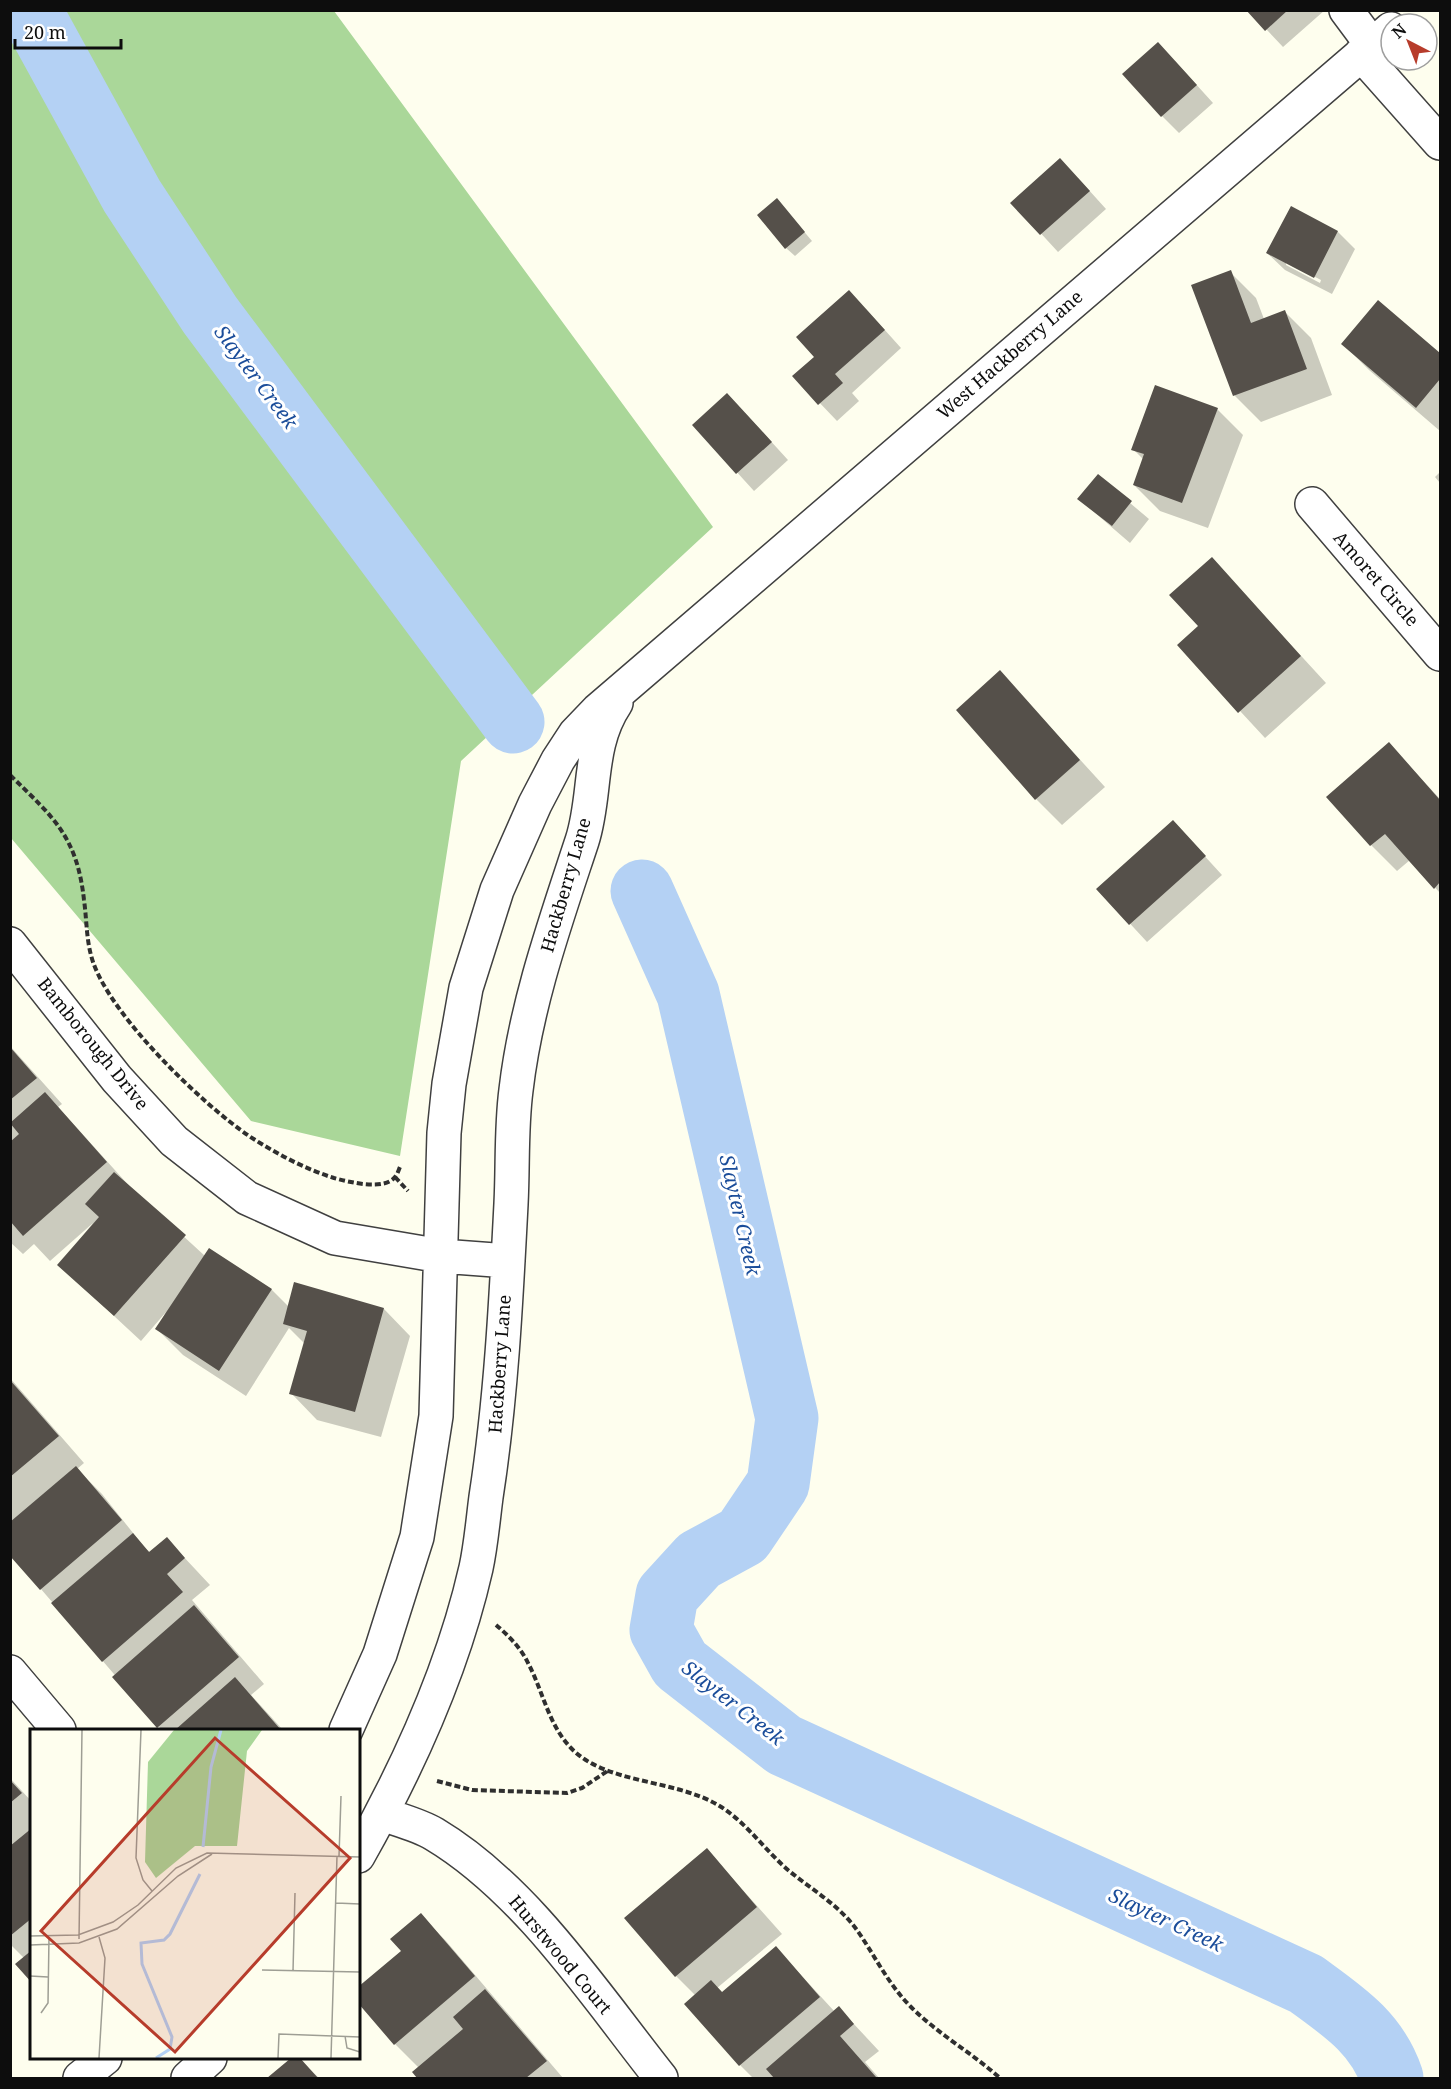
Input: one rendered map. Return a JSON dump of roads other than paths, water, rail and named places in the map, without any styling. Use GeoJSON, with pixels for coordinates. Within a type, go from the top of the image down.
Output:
{"type":"FeatureCollection","features":[{"type":"Feature","properties":{"kind":"street"},"geometry":{"type":"LineString","coordinates":[[1346,10],[1375,43],[1440,143]]}},
{"type":"Feature","properties":{"kind":"street","name":"West Hackberry Lane"},"geometry":{"type":"LineString","coordinates":[[630,682],[1375,43]]}},
{"type":"Feature","properties":{"kind":"street","name":"Amoret Circle"},"geometry":{"type":"LineString","coordinates":[[1312,504],[1440,654]]}},
{"type":"Feature","properties":{"kind":"street"},"geometry":{"type":"LineString","coordinates":[[347,1729],[380,1654],[417,1537],[436,1416],[444,1133],[449,1084],[466,988],[497,890],[558,760],[575,734],[630,682]]}},
{"type":"Feature","properties":{"kind":"street","name":"Hackberry Lane"},"geometry":{"type":"LineString","coordinates":[[360,1852],[402,1776],[445,1672],[476,1568],[495,1440],[508,1261],[516,1093],[526,1027],[560,902],[586,828],[598,741],[608,714],[630,682]]}},
{"type":"Feature","properties":{"kind":"street","name":"Bamborough Drive"},"geometry":{"type":"LineString","coordinates":[[10,944],[117,1079],[167,1133],[247,1198],[335,1238],[441,1256],[508,1261]]}},
{"type":"Feature","properties":{"kind":"street"},"geometry":{"type":"LineString","coordinates":[[10,1672],[57,1729]]}},
{"type":"Feature","properties":{"kind":"street","name":"Hurstwood Court"},"geometry":{"type":"LineString","coordinates":[[382,1814],[432,1833],[474,1863],[525,1908],[661,2079]]}},
{"type":"Feature","properties":{"kind":"street"},"geometry":{"type":"LineString","coordinates":[[80,2079],[104,2059]]}},
{"type":"Feature","properties":{"kind":"street"},"geometry":{"type":"LineString","coordinates":[[188,2079],[209,2059]]}},
{"type":"Feature","properties":{"kind":"waterway","name":"Slayter Creek"},"geometry":{"type":"LineString","coordinates":[[30,10],[132,196],[210,315],[513,722]]}},
{"type":"Feature","properties":{"kind":"waterway","name":"Slayter Creek"},"geometry":{"type":"LineString","coordinates":[[642,891],[688,994],[787,1418],[778,1484],[743,1536],[699,1560],[667,1595],[661,1630],[680,1664],[784,1745],[1306,1984],[1346,2014],[1368,2036],[1386,2062],[1392,2078]]}}]}
